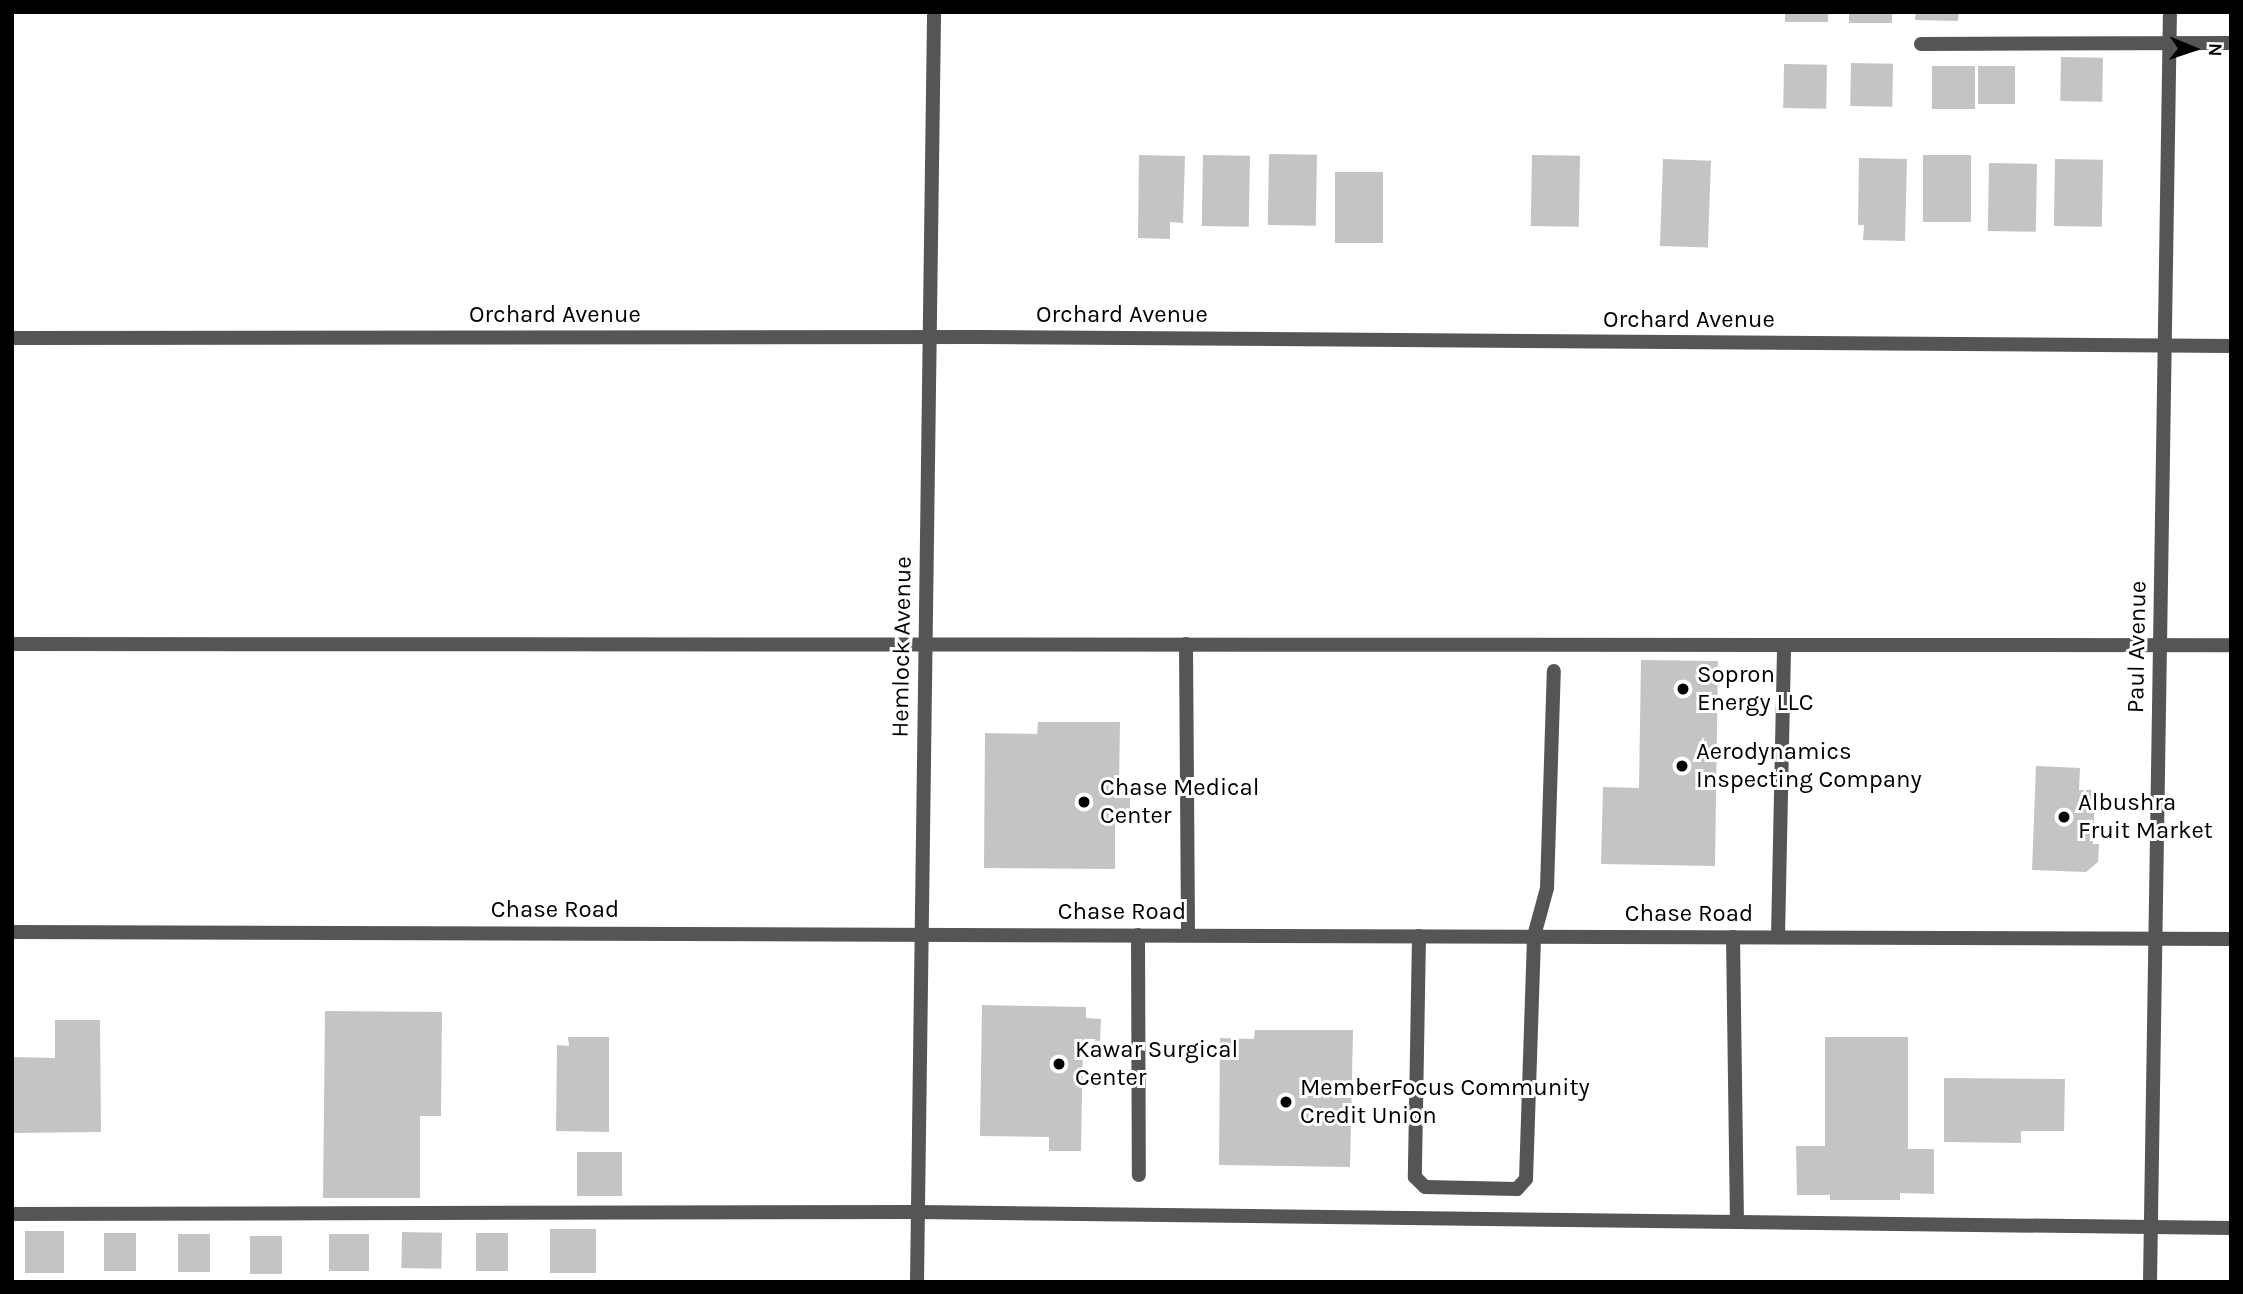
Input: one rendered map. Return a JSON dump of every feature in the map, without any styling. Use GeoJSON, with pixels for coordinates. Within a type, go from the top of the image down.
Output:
{"type":"FeatureCollection","features":[{"type":"Feature","properties":{"kind":"street","name":"Hemlock Avenue"},"geometry":{"type":"LineString","coordinates":[[917,1282],[934,12]]}},
{"type":"Feature","properties":{"kind":"street","name":"Paul Avenue"},"geometry":{"type":"LineString","coordinates":[[2150,1282],[2170,12]]}},
{"type":"Feature","properties":{"kind":"street"},"geometry":{"type":"LineString","coordinates":[[1922,44],[2231,43]]}},
{"type":"Feature","properties":{"kind":"street","name":"Orchard Avenue"},"geometry":{"type":"LineString","coordinates":[[12,338],[929,337],[2231,346]]}},
{"type":"Feature","properties":{"kind":"street"},"geometry":{"type":"LineString","coordinates":[[12,644],[2231,645]]}},
{"type":"Feature","properties":{"kind":"street"},"geometry":{"type":"LineString","coordinates":[[1186,644],[1188,935]]}},
{"type":"Feature","properties":{"kind":"street"},"geometry":{"type":"LineString","coordinates":[[1778,937],[1784,645]]}},
{"type":"Feature","properties":{"kind":"street"},"geometry":{"type":"LineString","coordinates":[[1419,936],[1415,1177],[1424,1187],[1517,1189],[1527,1179],[1534,936],[1547,888],[1554,671]]}},
{"type":"Feature","properties":{"kind":"street","name":"Chase Road"},"geometry":{"type":"LineString","coordinates":[[12,932],[2231,939]]}},
{"type":"Feature","properties":{"kind":"street"},"geometry":{"type":"LineString","coordinates":[[1138,935],[1139,1175]]}},
{"type":"Feature","properties":{"kind":"street"},"geometry":{"type":"LineString","coordinates":[[1733,937],[1737,1222]]}},
{"type":"Feature","properties":{"kind":"street"},"geometry":{"type":"LineString","coordinates":[[12,1214],[918,1212],[2231,1228]]}},
{"type":"Feature","properties":{"kind":"building"},"geometry":{"type":"Polygon","coordinates":[[[1785,12],[1828,12],[1828,22],[1785,22],[1785,12]]]}},
{"type":"Feature","properties":{"kind":"building"},"geometry":{"type":"Polygon","coordinates":[[[1849,12],[1892,12],[1892,23],[1849,23],[1849,12]]]}},
{"type":"Feature","properties":{"kind":"building"},"geometry":{"type":"Polygon","coordinates":[[[1916,12],[1959,12],[1958,21],[1915,20],[1916,12]]]}},
{"type":"Feature","properties":{"kind":"building"},"geometry":{"type":"Polygon","coordinates":[[[2061,57],[2103,58],[2102,102],[2060,101],[2061,57]]]}},
{"type":"Feature","properties":{"kind":"building"},"geometry":{"type":"Polygon","coordinates":[[[1851,63],[1893,64],[1892,107],[1850,106],[1851,63]]]}},
{"type":"Feature","properties":{"kind":"building"},"geometry":{"type":"Polygon","coordinates":[[[1784,64],[1827,65],[1826,109],[1783,108],[1784,64]]]}},
{"type":"Feature","properties":{"kind":"building"},"geometry":{"type":"Polygon","coordinates":[[[1932,66],[1975,66],[1975,109],[1932,109],[1932,66]]]}},
{"type":"Feature","properties":{"kind":"building"},"geometry":{"type":"Polygon","coordinates":[[[1978,66],[2015,66],[2015,104],[1978,104],[1978,66]]]}},
{"type":"Feature","properties":{"kind":"building"},"geometry":{"type":"Polygon","coordinates":[[[1269,154],[1317,155],[1316,226],[1268,225],[1269,154]]]}},
{"type":"Feature","properties":{"kind":"building"},"geometry":{"type":"Polygon","coordinates":[[[1139,155],[1185,156],[1183,223],[1170,222],[1170,239],[1138,238],[1139,155]]]}},
{"type":"Feature","properties":{"kind":"building"},"geometry":{"type":"Polygon","coordinates":[[[1203,155],[1250,156],[1249,227],[1202,226],[1203,155]]]}},
{"type":"Feature","properties":{"kind":"building"},"geometry":{"type":"Polygon","coordinates":[[[1532,155],[1580,156],[1579,227],[1531,226],[1532,155]]]}},
{"type":"Feature","properties":{"kind":"building"},"geometry":{"type":"Polygon","coordinates":[[[1923,155],[1971,155],[1971,222],[1923,222],[1923,155]]]}},
{"type":"Feature","properties":{"kind":"building"},"geometry":{"type":"Polygon","coordinates":[[[1859,158],[1907,159],[1905,241],[1863,240],[1864,225],[1858,225],[1859,158]]]}},
{"type":"Feature","properties":{"kind":"building"},"geometry":{"type":"Polygon","coordinates":[[[1663,159],[1711,161],[1708,248],[1660,246],[1663,159]]]}},
{"type":"Feature","properties":{"kind":"building"},"geometry":{"type":"Polygon","coordinates":[[[2055,159],[2103,160],[2102,227],[2054,226],[2055,159]]]}},
{"type":"Feature","properties":{"kind":"building"},"geometry":{"type":"Polygon","coordinates":[[[1989,163],[2037,164],[2036,232],[1988,231],[1989,163]]]}},
{"type":"Feature","properties":{"kind":"building"},"geometry":{"type":"Polygon","coordinates":[[[1335,172],[1383,172],[1383,243],[1335,243],[1335,172]]]}},
{"type":"Feature","properties":{"kind":"building"},"geometry":{"type":"Polygon","coordinates":[[[1641,660],[1718,661],[1715,866],[1601,864],[1603,787],[1639,788],[1641,660]]]}},
{"type":"Feature","properties":{"kind":"building","name":"Chase Medical Center"},"geometry":{"type":"Polygon","coordinates":[[[1038,722],[1120,722],[1119,789],[1130,789],[1130,815],[1115,815],[1115,869],[984,868],[985,733],[1037,734],[1038,722]]]}},
{"type":"Feature","properties":{"kind":"building","name":"Albushra Fruit Market"},"geometry":{"type":"Polygon","coordinates":[[[2036,766],[2080,768],[2079,790],[2095,790],[2093,844],[2099,844],[2098,862],[2086,872],[2032,870],[2036,766]]]}},
{"type":"Feature","properties":{"kind":"building"},"geometry":{"type":"Polygon","coordinates":[[[982,1005],[1086,1007],[1086,1018],[1101,1019],[1100,1041],[1083,1040],[1081,1151],[1049,1151],[1049,1137],[980,1136],[982,1005]]]}},
{"type":"Feature","properties":{"kind":"building"},"geometry":{"type":"Polygon","coordinates":[[[325,1011],[442,1012],[441,1116],[420,1116],[420,1198],[323,1198],[325,1011]]]}},
{"type":"Feature","properties":{"kind":"building"},"geometry":{"type":"Polygon","coordinates":[[[55,1020],[100,1020],[101,1132],[12,1133],[12,1057],[55,1058],[55,1020]]]}},
{"type":"Feature","properties":{"kind":"building","name":"MemberFocus Community Credit Union"},"geometry":{"type":"Polygon","coordinates":[[[1255,1030],[1353,1030],[1350,1167],[1219,1165],[1220,1038],[1254,1039],[1255,1030]]]}},
{"type":"Feature","properties":{"kind":"building"},"geometry":{"type":"Polygon","coordinates":[[[568,1037],[609,1037],[609,1132],[556,1131],[557,1045],[569,1046],[568,1037]]]}},
{"type":"Feature","properties":{"kind":"building"},"geometry":{"type":"Polygon","coordinates":[[[1825,1037],[1908,1037],[1908,1149],[1934,1149],[1934,1194],[1900,1193],[1900,1200],[1830,1200],[1830,1195],[1797,1195],[1796,1146],[1825,1146],[1825,1037]]]}},
{"type":"Feature","properties":{"kind":"building"},"geometry":{"type":"Polygon","coordinates":[[[1944,1078],[2065,1079],[2064,1131],[2021,1131],[2021,1143],[1944,1142],[1944,1078]]]}},
{"type":"Feature","properties":{"kind":"building"},"geometry":{"type":"Polygon","coordinates":[[[577,1152],[622,1152],[622,1196],[577,1196],[577,1152]]]}},
{"type":"Feature","properties":{"kind":"building"},"geometry":{"type":"Polygon","coordinates":[[[550,1229],[596,1229],[596,1273],[550,1273],[550,1229]]]}},
{"type":"Feature","properties":{"kind":"building"},"geometry":{"type":"Polygon","coordinates":[[[25,1231],[64,1231],[64,1273],[25,1273],[25,1231]]]}},
{"type":"Feature","properties":{"kind":"building"},"geometry":{"type":"Polygon","coordinates":[[[402,1232],[442,1233],[441,1269],[401,1268],[402,1232]]]}},
{"type":"Feature","properties":{"kind":"building"},"geometry":{"type":"Polygon","coordinates":[[[104,1233],[136,1233],[136,1271],[104,1271],[104,1233]]]}},
{"type":"Feature","properties":{"kind":"building"},"geometry":{"type":"Polygon","coordinates":[[[476,1233],[508,1233],[508,1271],[476,1271],[476,1233]]]}},
{"type":"Feature","properties":{"kind":"building"},"geometry":{"type":"Polygon","coordinates":[[[178,1234],[210,1234],[210,1272],[178,1272],[178,1234]]]}},
{"type":"Feature","properties":{"kind":"building"},"geometry":{"type":"Polygon","coordinates":[[[329,1234],[369,1234],[369,1271],[329,1271],[329,1234]]]}},
{"type":"Feature","properties":{"kind":"building"},"geometry":{"type":"Polygon","coordinates":[[[250,1236],[282,1236],[282,1274],[250,1274],[250,1236]]]}},
{"type":"Feature","properties":{"kind":"place","name":"Sopron Energy LLC"},"geometry":{"type":"Point","coordinates":[1683,689]}},
{"type":"Feature","properties":{"kind":"place","name":"Aerodynamics Inspecting Company"},"geometry":{"type":"Point","coordinates":[1682,766]}},
{"type":"Feature","properties":{"kind":"place","name":"Chase Medical Center"},"geometry":{"type":"Point","coordinates":[1084,802]}},
{"type":"Feature","properties":{"kind":"place","name":"Albushra Fruit Market"},"geometry":{"type":"Point","coordinates":[2064,817]}},
{"type":"Feature","properties":{"kind":"place","name":"Kawar Surgical Center"},"geometry":{"type":"Point","coordinates":[1059,1064]}},
{"type":"Feature","properties":{"kind":"place","name":"MemberFocus Community Credit Union"},"geometry":{"type":"Point","coordinates":[1286,1102]}}]}
